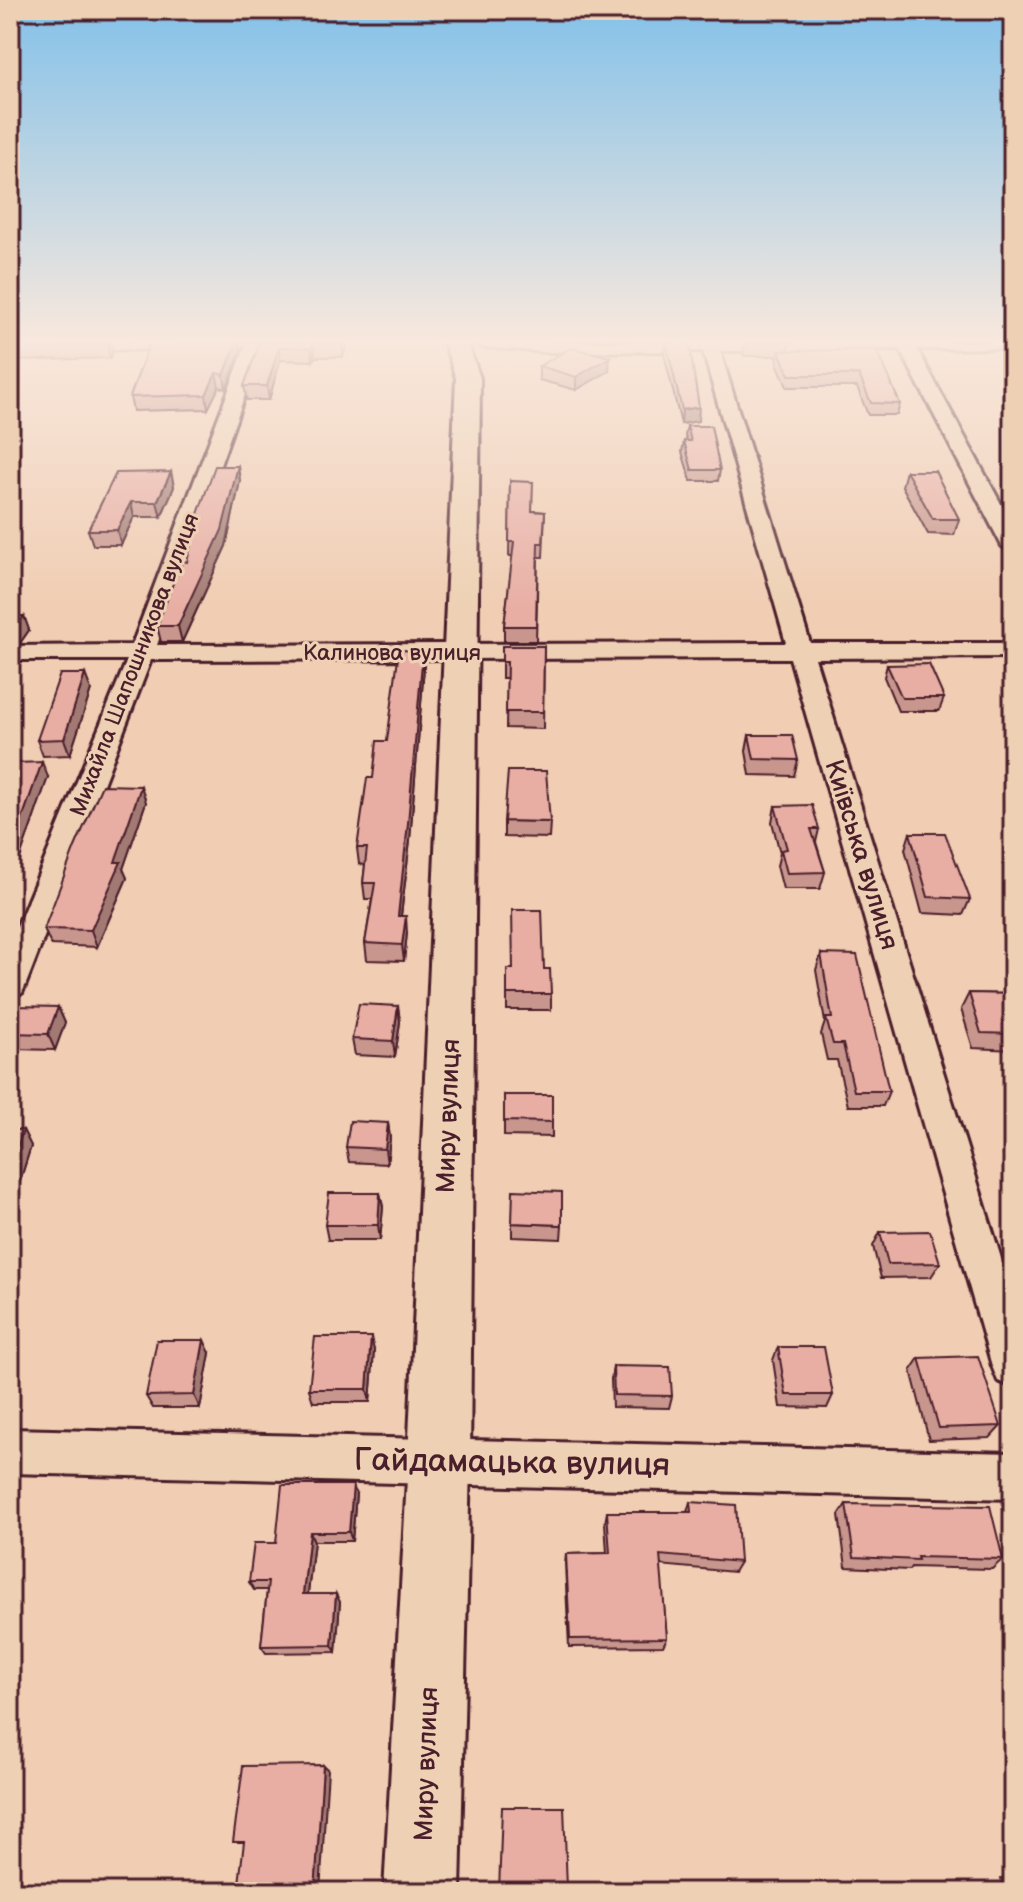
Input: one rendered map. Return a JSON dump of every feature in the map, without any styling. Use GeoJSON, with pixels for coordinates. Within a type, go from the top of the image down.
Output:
{"type":"FeatureCollection","features":[{"type":"Feature","properties":{"kind":"main road","name":"Миру вулиця"},"geometry":{"type":"LineString","coordinates":[[422,1892],[439,1461],[467,431]]}},
{"type":"Feature","properties":{"kind":"street","name":"Михайла Шапошникова вулиця"},"geometry":{"type":"LineString","coordinates":[[10,984],[141,655],[223,431]]}},
{"type":"Feature","properties":{"kind":"street","name":"Київська вулиця"},"geometry":{"type":"LineString","coordinates":[[735,431],[1013,1366]]}},
{"type":"Feature","properties":{"kind":"street"},"geometry":{"type":"LineString","coordinates":[[952,431],[1013,546]]}},
{"type":"Feature","properties":{"kind":"street","name":"Калинова вулиця"},"geometry":{"type":"LineString","coordinates":[[10,653],[462,653],[800,648],[1013,650]]}},
{"type":"Feature","properties":{"kind":"street","name":"Гайдамацька вулиця"},"geometry":{"type":"LineString","coordinates":[[10,1451],[1013,1476]]}},
{"type":"Feature","properties":{"kind":"building"},"geometry":{"type":"Polygon","coordinates":[[[688,431],[712,431],[720,470],[692,470],[684,441],[691,441],[688,431]]]}},
{"type":"Feature","properties":{"kind":"building"},"geometry":{"type":"Polygon","coordinates":[[[215,466],[238,466],[222,530],[178,626],[157,626],[175,578],[183,561],[187,562],[198,514],[215,466]]]}},
{"type":"Feature","properties":{"kind":"building"},"geometry":{"type":"Polygon","coordinates":[[[906,471],[935,471],[959,519],[933,519],[906,471]]]}},
{"type":"Feature","properties":{"kind":"building"},"geometry":{"type":"Polygon","coordinates":[[[171,472],[157,502],[131,502],[117,530],[88,530],[116,473],[171,472]]]}},
{"type":"Feature","properties":{"kind":"building"},"geometry":{"type":"Polygon","coordinates":[[[510,481],[533,482],[532,511],[545,512],[543,543],[538,543],[536,626],[504,626],[514,542],[509,542],[510,481]]]}},
{"type":"Feature","properties":{"kind":"building"},"geometry":{"type":"Polygon","coordinates":[[[10,616],[24,616],[15,629],[10,630],[10,616]]]}},
{"type":"Feature","properties":{"kind":"building"},"geometry":{"type":"Polygon","coordinates":[[[502,646],[544,646],[543,712],[506,712],[507,662],[502,662],[502,646]]]}},
{"type":"Feature","properties":{"kind":"building"},"geometry":{"type":"Polygon","coordinates":[[[399,650],[423,651],[398,916],[406,916],[402,945],[365,943],[375,883],[363,883],[367,848],[357,848],[367,778],[373,778],[377,741],[387,741],[399,650]]]}},
{"type":"Feature","properties":{"kind":"building"},"geometry":{"type":"Polygon","coordinates":[[[929,664],[944,698],[902,698],[887,665],[929,664]]]}},
{"type":"Feature","properties":{"kind":"building"},"geometry":{"type":"Polygon","coordinates":[[[60,674],[85,674],[64,739],[37,740],[60,674]]]}},
{"type":"Feature","properties":{"kind":"building"},"geometry":{"type":"Polygon","coordinates":[[[749,735],[792,735],[798,760],[754,759],[749,735]]]}},
{"type":"Feature","properties":{"kind":"building"},"geometry":{"type":"Polygon","coordinates":[[[42,762],[10,853],[10,782],[17,763],[42,762]]]}},
{"type":"Feature","properties":{"kind":"building"},"geometry":{"type":"Polygon","coordinates":[[[508,771],[546,771],[550,822],[504,821],[508,771]]]}},
{"type":"Feature","properties":{"kind":"building"},"geometry":{"type":"Polygon","coordinates":[[[102,785],[141,786],[115,862],[121,862],[91,930],[44,929],[75,847],[102,785]]]}},
{"type":"Feature","properties":{"kind":"building"},"geometry":{"type":"Polygon","coordinates":[[[812,805],[819,829],[811,829],[825,872],[787,873],[781,850],[787,849],[775,806],[812,805]]]}},
{"type":"Feature","properties":{"kind":"building"},"geometry":{"type":"Polygon","coordinates":[[[910,833],[945,833],[970,899],[928,897],[910,833]]]}},
{"type":"Feature","properties":{"kind":"building"},"geometry":{"type":"Polygon","coordinates":[[[512,910],[542,910],[544,969],[550,969],[551,994],[507,994],[507,969],[513,969],[512,910]]]}},
{"type":"Feature","properties":{"kind":"building"},"geometry":{"type":"Polygon","coordinates":[[[821,954],[857,955],[889,1091],[854,1091],[843,1044],[833,1044],[826,1018],[832,1018],[821,954]]]}},
{"type":"Feature","properties":{"kind":"building"},"geometry":{"type":"Polygon","coordinates":[[[969,993],[1013,994],[1013,1034],[981,1033],[969,993]]]}},
{"type":"Feature","properties":{"kind":"building"},"geometry":{"type":"Polygon","coordinates":[[[359,1004],[398,1006],[393,1041],[352,1039],[359,1004]]]}},
{"type":"Feature","properties":{"kind":"building"},"geometry":{"type":"Polygon","coordinates":[[[15,1006],[58,1007],[48,1034],[10,1033],[10,1017],[15,1006]]]}},
{"type":"Feature","properties":{"kind":"building"},"geometry":{"type":"Polygon","coordinates":[[[504,1095],[552,1095],[552,1122],[504,1121],[504,1095]]]}},
{"type":"Feature","properties":{"kind":"building"},"geometry":{"type":"Polygon","coordinates":[[[350,1121],[388,1123],[385,1149],[346,1147],[350,1121]]]}},
{"type":"Feature","properties":{"kind":"building"},"geometry":{"type":"Polygon","coordinates":[[[10,1130],[23,1130],[11,1166],[10,1166],[10,1130]]]}},
{"type":"Feature","properties":{"kind":"building"},"geometry":{"type":"Polygon","coordinates":[[[513,1190],[562,1192],[562,1225],[512,1223],[513,1190]]]}},
{"type":"Feature","properties":{"kind":"building"},"geometry":{"type":"Polygon","coordinates":[[[329,1193],[380,1193],[378,1225],[325,1225],[329,1193]]]}},
{"type":"Feature","properties":{"kind":"building"},"geometry":{"type":"Polygon","coordinates":[[[930,1231],[940,1263],[888,1264],[880,1232],[930,1231]]]}},
{"type":"Feature","properties":{"kind":"building"},"geometry":{"type":"Polygon","coordinates":[[[315,1337],[371,1337],[367,1389],[309,1389],[315,1337]]]}},
{"type":"Feature","properties":{"kind":"building"},"geometry":{"type":"Polygon","coordinates":[[[157,1340],[204,1340],[194,1395],[146,1396],[157,1340]]]}},
{"type":"Feature","properties":{"kind":"building"},"geometry":{"type":"Polygon","coordinates":[[[778,1347],[824,1347],[833,1395],[786,1395],[778,1347]]]}},
{"type":"Feature","properties":{"kind":"building"},"geometry":{"type":"Polygon","coordinates":[[[978,1356],[1001,1426],[939,1428],[919,1358],[978,1356]]]}},
{"type":"Feature","properties":{"kind":"building"},"geometry":{"type":"Polygon","coordinates":[[[613,1366],[670,1367],[672,1396],[614,1395],[613,1366]]]}},
{"type":"Feature","properties":{"kind":"building"},"geometry":{"type":"Polygon","coordinates":[[[282,1485],[353,1485],[349,1532],[310,1532],[303,1594],[336,1594],[332,1645],[261,1646],[268,1582],[249,1582],[254,1543],[276,1543],[282,1485]]]}},
{"type":"Feature","properties":{"kind":"building"},"geometry":{"type":"Polygon","coordinates":[[[690,1502],[736,1505],[740,1562],[660,1555],[667,1638],[570,1639],[566,1554],[610,1553],[607,1512],[691,1512],[690,1502]]]}},
{"type":"Feature","properties":{"kind":"building"},"geometry":{"type":"Polygon","coordinates":[[[846,1504],[990,1506],[1003,1559],[854,1557],[846,1504]]]}},
{"type":"Feature","properties":{"kind":"building"},"geometry":{"type":"Polygon","coordinates":[[[323,1765],[315,1892],[238,1892],[244,1842],[233,1842],[243,1766],[323,1765]]]}},
{"type":"Feature","properties":{"kind":"building"},"geometry":{"type":"Polygon","coordinates":[[[502,1807],[564,1807],[567,1889],[594,1892],[499,1892],[502,1807]]]}}]}
